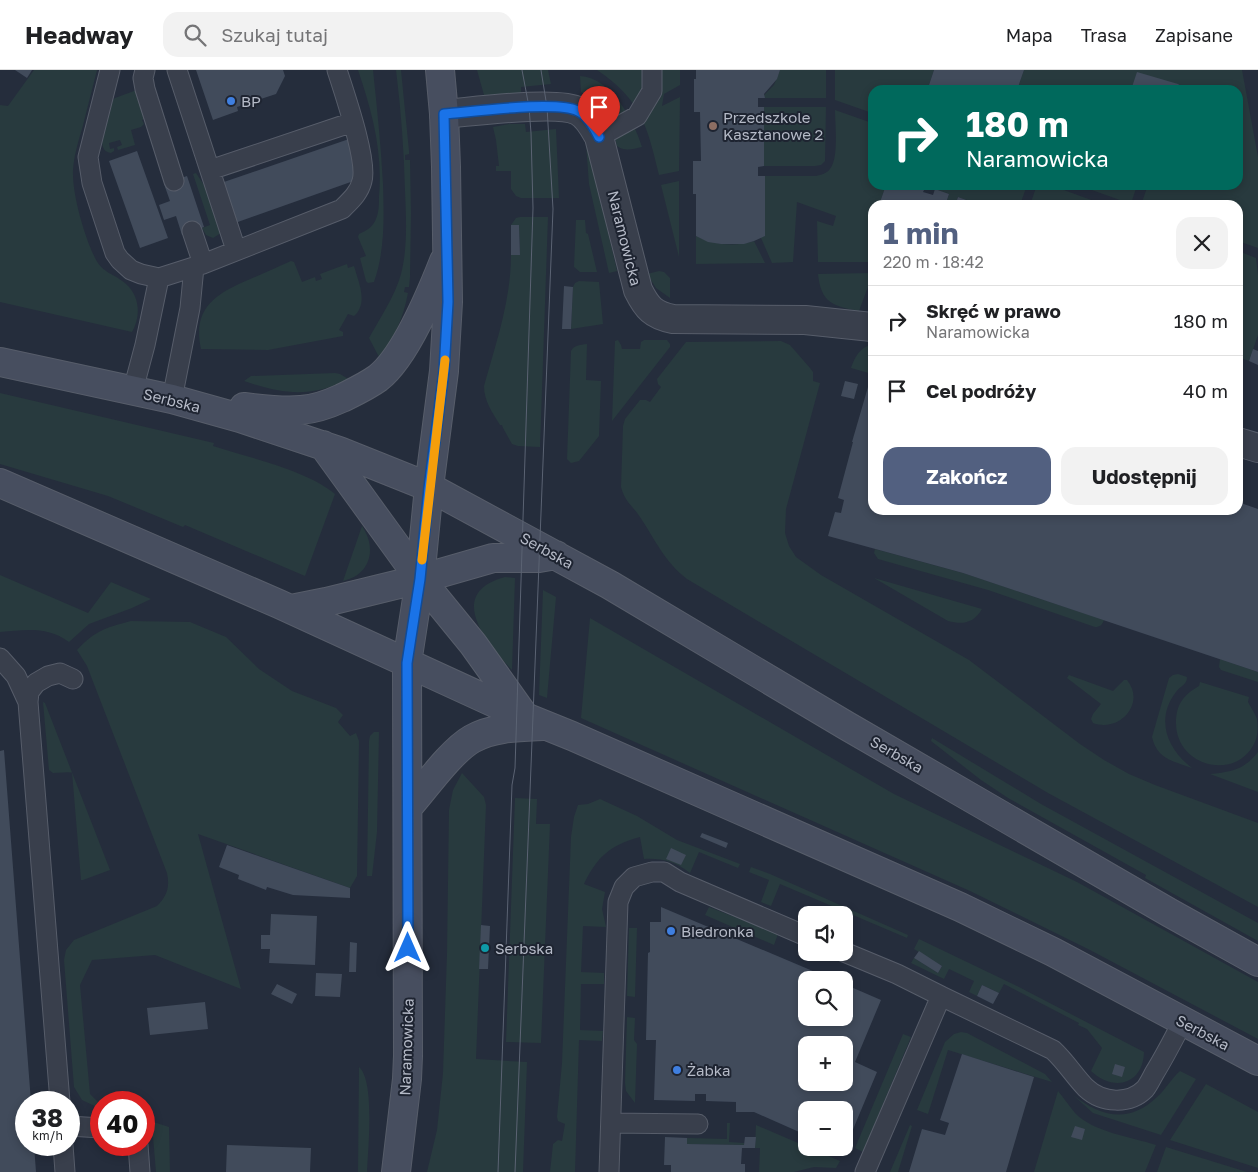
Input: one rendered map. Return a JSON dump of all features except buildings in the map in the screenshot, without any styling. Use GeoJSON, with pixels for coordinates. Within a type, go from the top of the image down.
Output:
{"type":"FeatureCollection","features":[{"type":"Feature","properties":{"kind":"street","name":"Naramowicka"},"geometry":{"type":"LineString","coordinates":[[396,1172],[407,1079],[409,806],[407,663],[420,579],[444,371],[448,302],[446,168],[440,70]]}},
{"type":"Feature","properties":{"kind":"street","name":"Naramowicka"},"geometry":{"type":"LineString","coordinates":[[444,114],[529,107],[564,107],[577,110],[585,116],[599,137],[638,290],[644,304],[658,316],[673,319],[806,320],[868,327]]}},
{"type":"Feature","properties":{"kind":"street"},"geometry":{"type":"LineString","coordinates":[[172,398],[280,411],[303,410],[327,405],[359,390],[380,377],[400,354],[421,315],[446,255]]}},
{"type":"Feature","properties":{"kind":"street","name":"Serbska"},"geometry":{"type":"LineString","coordinates":[[0,362],[172,398],[323,445],[429,488],[610,585],[856,731],[1161,908],[1258,962]]}},
{"type":"Feature","properties":{"kind":"street"},"geometry":{"type":"LineString","coordinates":[[1243,444],[1258,448]]}},
{"type":"Feature","properties":{"kind":"street"},"geometry":{"type":"LineString","coordinates":[[323,445],[420,579],[536,721],[492,731],[471,739],[445,763],[409,806]]}},
{"type":"Feature","properties":{"kind":"street","name":"Serbska"},"geometry":{"type":"LineString","coordinates":[[0,483],[291,609],[536,721],[960,907],[1053,952],[1258,1061]]}},
{"type":"Feature","properties":{"kind":"street"},"geometry":{"type":"LineString","coordinates":[[291,609],[420,579],[493,558],[539,558],[556,555]]}},
{"type":"Feature","properties":{"kind":"lane"},"geometry":{"type":"LineString","coordinates":[[110,70],[89,150],[90,175],[115,252],[120,260],[131,270],[159,278],[198,265],[342,209],[358,193],[363,178],[362,158],[337,70]]}},
{"type":"Feature","properties":{"kind":"lane"},"geometry":{"type":"LineString","coordinates":[[145,70],[143,78],[145,89],[174,181]]}},
{"type":"Feature","properties":{"kind":"lane"},"geometry":{"type":"LineString","coordinates":[[177,70],[236,250]]}},
{"type":"Feature","properties":{"kind":"lane"},"geometry":{"type":"LineString","coordinates":[[599,137],[636,116],[652,92],[652,70]]}},
{"type":"Feature","properties":{"kind":"lane"},"geometry":{"type":"LineString","coordinates":[[210,170],[353,122]]}},
{"type":"Feature","properties":{"kind":"lane"},"geometry":{"type":"LineString","coordinates":[[172,398],[198,265],[192,231]]}},
{"type":"Feature","properties":{"kind":"lane"},"geometry":{"type":"LineString","coordinates":[[133,390],[145,345],[159,278]]}},
{"type":"Feature","properties":{"kind":"lane"},"geometry":{"type":"LineString","coordinates":[[0,658],[16,676],[28,702]]}},
{"type":"Feature","properties":{"kind":"lane"},"geometry":{"type":"LineString","coordinates":[[59,1091],[28,702],[30,692],[36,683],[48,676],[60,673],[73,679]]}},
{"type":"Feature","properties":{"kind":"lane"},"geometry":{"type":"LineString","coordinates":[[609,1172],[618,902],[624,887],[634,877],[652,872],[664,872],[680,882],[798,933]]}},
{"type":"Feature","properties":{"kind":"lane"},"geometry":{"type":"LineString","coordinates":[[853,956],[897,974],[1053,1050],[1065,1061],[1086,1088],[1096,1095],[1112,1101],[1130,1099],[1145,1089],[1166,1055],[1182,1021]]}},
{"type":"Feature","properties":{"kind":"lane"},"geometry":{"type":"LineString","coordinates":[[865,1172],[941,996]]}},
{"type":"Feature","properties":{"kind":"lane"},"geometry":{"type":"LineString","coordinates":[[611,1123],[698,1124]]}},
{"type":"Feature","properties":{"kind":"lane"},"geometry":{"type":"LineString","coordinates":[[64,1156],[66,1172]]}},
{"type":"Feature","properties":{"kind":"lane"},"geometry":{"type":"LineString","coordinates":[[139,1156],[140,1172]]}},
{"type":"Feature","properties":{"kind":"shaded area"},"geometry":{"type":"Polygon","coordinates":[[[34,70],[97,70],[75,154],[73,170],[74,191],[83,226],[95,258],[105,270],[122,280],[134,294],[138,313],[132,332],[0,302],[0,105],[8,106],[34,70]]]}},
{"type":"Feature","properties":{"kind":"shaded area"},"geometry":{"type":"Polygon","coordinates":[[[358,70],[373,70],[383,184],[382,246],[374,282],[368,283],[360,258],[366,256],[358,237],[359,234],[367,230],[375,222],[379,205],[380,180],[378,148],[372,116],[358,70]]]}},
{"type":"Feature","properties":{"kind":"shaded area"},"geometry":{"type":"Polygon","coordinates":[[[396,70],[401,70],[409,151],[409,154],[405,155],[405,160],[410,160],[410,277],[409,287],[405,287],[404,292],[408,293],[401,319],[390,342],[379,357],[369,338],[395,290],[401,274],[406,243],[404,161],[396,70]]]}},
{"type":"Feature","properties":{"kind":"shaded area"},"geometry":{"type":"Polygon","coordinates":[[[477,70],[548,70],[551,84],[521,87],[521,94],[494,97],[484,95],[477,70]]]}},
{"type":"Feature","properties":{"kind":"shaded area"},"geometry":{"type":"Polygon","coordinates":[[[597,70],[680,70],[680,85],[664,94],[662,106],[680,97],[679,171],[659,175],[646,128],[633,103],[612,81],[597,70]]]}},
{"type":"Feature","properties":{"kind":"shaded area"},"geometry":{"type":"Polygon","coordinates":[[[780,70],[826,70],[826,98],[765,98],[764,95],[774,85],[780,70]]]}},
{"type":"Feature","properties":{"kind":"shaded area"},"geometry":{"type":"Polygon","coordinates":[[[835,70],[934,70],[929,85],[868,85],[868,112],[835,100],[835,70]]]}},
{"type":"Feature","properties":{"kind":"shaded area"},"geometry":{"type":"Polygon","coordinates":[[[1024,70],[1242,70],[1258,157],[1258,248],[1243,243],[1243,200],[1143,200],[1146,190],[1243,190],[1243,85],[1019,85],[1024,70]]]}},
{"type":"Feature","properties":{"kind":"shaded area"},"geometry":{"type":"Polygon","coordinates":[[[580,76],[602,84],[612,92],[633,125],[642,147],[626,149],[617,146],[613,128],[603,108],[581,92],[580,76]]]}},
{"type":"Feature","properties":{"kind":"shaded area"},"geometry":{"type":"Polygon","coordinates":[[[136,91],[146,118],[142,120],[144,124],[141,127],[131,130],[135,145],[118,150],[117,147],[122,145],[120,140],[109,143],[110,149],[114,148],[114,151],[111,153],[107,152],[102,143],[113,100],[136,91]]]}},
{"type":"Feature","properties":{"kind":"shaded area"},"geometry":{"type":"Polygon","coordinates":[[[764,107],[826,107],[825,161],[821,165],[815,166],[764,166],[764,107]]]}},
{"type":"Feature","properties":{"kind":"shaded area"},"geometry":{"type":"Polygon","coordinates":[[[835,110],[868,122],[868,190],[884,190],[881,200],[868,200],[868,262],[818,262],[817,221],[833,226],[836,216],[797,202],[793,262],[772,263],[761,238],[765,176],[816,176],[824,174],[833,164],[835,157],[835,110]]]}},
{"type":"Feature","properties":{"kind":"shaded area"},"geometry":{"type":"Polygon","coordinates":[[[525,124],[526,132],[556,129],[559,198],[521,198],[516,196],[511,189],[511,171],[496,171],[496,166],[499,166],[493,127],[525,124]]]}},
{"type":"Feature","properties":{"kind":"shaded area"},"geometry":{"type":"Polygon","coordinates":[[[586,144],[591,157],[617,271],[609,273],[589,184],[586,144]]]}},
{"type":"Feature","properties":{"kind":"shaded area"},"geometry":{"type":"Polygon","coordinates":[[[196,173],[206,188],[221,233],[213,238],[206,235],[202,228],[210,225],[193,174],[196,173]]]}},
{"type":"Feature","properties":{"kind":"shaded area"},"geometry":{"type":"Polygon","coordinates":[[[679,181],[679,257],[661,185],[679,181]]]}},
{"type":"Feature","properties":{"kind":"shaded area"},"geometry":{"type":"Polygon","coordinates":[[[938,190],[1025,190],[1022,200],[967,200],[958,197],[957,200],[947,200],[949,194],[938,190]]]}},
{"type":"Feature","properties":{"kind":"shaded area"},"geometry":{"type":"Polygon","coordinates":[[[1035,190],[1064,190],[1091,200],[1032,200],[1035,190]]]}},
{"type":"Feature","properties":{"kind":"shaded area"},"geometry":{"type":"Polygon","coordinates":[[[1092,190],[1135,190],[1132,200],[1120,200],[1092,190]]]}},
{"type":"Feature","properties":{"kind":"shaded area"},"geometry":{"type":"Polygon","coordinates":[[[548,217],[540,447],[512,444],[502,425],[500,425],[491,411],[484,391],[506,305],[511,255],[520,255],[519,226],[511,225],[516,218],[548,217]]]}},
{"type":"Feature","properties":{"kind":"shaded area"},"geometry":{"type":"Polygon","coordinates":[[[576,220],[585,220],[586,233],[588,234],[597,272],[580,272],[574,267],[576,220]]]}},
{"type":"Feature","properties":{"kind":"shaded area"},"geometry":{"type":"Polygon","coordinates":[[[696,236],[725,244],[754,241],[765,263],[696,264],[696,236]]]}},
{"type":"Feature","properties":{"kind":"shaded area"},"geometry":{"type":"Polygon","coordinates":[[[1243,253],[1256,258],[1258,275],[1258,335],[1249,361],[1243,359],[1243,253]]]}},
{"type":"Feature","properties":{"kind":"shaded area"},"geometry":{"type":"Polygon","coordinates":[[[291,261],[294,262],[302,282],[315,277],[316,281],[322,279],[320,274],[347,264],[348,268],[354,266],[360,285],[361,305],[354,316],[348,314],[339,330],[343,332],[343,336],[268,350],[201,349],[200,323],[203,313],[216,297],[236,285],[291,261]]]}},
{"type":"Feature","properties":{"kind":"shaded area"},"geometry":{"type":"Polygon","coordinates":[[[659,271],[664,272],[670,278],[670,298],[656,288],[647,274],[659,271]]]}},
{"type":"Feature","properties":{"kind":"shaded area"},"geometry":{"type":"Polygon","coordinates":[[[868,273],[868,287],[859,311],[830,302],[822,291],[818,274],[868,273]]]}},
{"type":"Feature","properties":{"kind":"shaded area"},"geometry":{"type":"Polygon","coordinates":[[[579,281],[599,282],[603,324],[571,329],[573,287],[579,281]]]}},
{"type":"Feature","properties":{"kind":"shaded area"},"geometry":{"type":"Polygon","coordinates":[[[618,340],[622,349],[640,349],[641,342],[644,340],[667,340],[670,347],[612,421],[615,341],[618,340]]]}},
{"type":"Feature","properties":{"kind":"shaded area"},"geometry":{"type":"Polygon","coordinates":[[[781,341],[790,345],[813,372],[813,381],[820,383],[786,509],[785,533],[789,546],[796,557],[821,575],[969,660],[1104,760],[1129,774],[1155,785],[1258,823],[1258,907],[1048,793],[687,579],[672,565],[627,500],[621,487],[623,426],[625,419],[640,400],[650,402],[661,387],[657,379],[686,342],[781,341]]]}},
{"type":"Feature","properties":{"kind":"shaded area"},"geometry":{"type":"Polygon","coordinates":[[[587,344],[586,380],[601,381],[599,436],[579,461],[571,463],[567,459],[571,351],[576,346],[587,344]]]}},
{"type":"Feature","properties":{"kind":"shaded area"},"geometry":{"type":"Polygon","coordinates":[[[868,346],[868,373],[851,368],[854,360],[868,346]]]}},
{"type":"Feature","properties":{"kind":"shaded area"},"geometry":{"type":"Polygon","coordinates":[[[335,373],[350,380],[322,389],[297,392],[272,389],[244,381],[251,376],[335,373]]]}},
{"type":"Feature","properties":{"kind":"shaded area"},"geometry":{"type":"Polygon","coordinates":[[[0,393],[214,443],[213,446],[293,471],[323,486],[335,494],[305,576],[185,525],[183,527],[108,496],[0,464],[0,393]]]}},
{"type":"Feature","properties":{"kind":"shaded area"},"geometry":{"type":"Polygon","coordinates":[[[362,526],[367,534],[369,543],[369,560],[360,573],[343,581],[362,526]]]}},
{"type":"Feature","properties":{"kind":"shaded area"},"geometry":{"type":"Polygon","coordinates":[[[875,549],[963,573],[1104,620],[1101,625],[1095,627],[988,590],[878,559],[874,553],[875,549]]]}},
{"type":"Feature","properties":{"kind":"shaded area"},"geometry":{"type":"Polygon","coordinates":[[[0,575],[88,613],[111,582],[151,599],[89,624],[69,642],[53,633],[44,631],[0,632],[0,575]]]}},
{"type":"Feature","properties":{"kind":"shaded area"},"geometry":{"type":"Polygon","coordinates":[[[505,577],[515,578],[512,670],[483,633],[476,619],[474,606],[477,594],[487,584],[505,577]]]}},
{"type":"Feature","properties":{"kind":"shaded area"},"geometry":{"type":"Polygon","coordinates":[[[874,578],[982,609],[979,614],[968,622],[948,621],[874,578]]]}},
{"type":"Feature","properties":{"kind":"shaded area"},"geometry":{"type":"Polygon","coordinates":[[[543,590],[556,597],[547,698],[539,695],[543,590]]]}},
{"type":"Feature","properties":{"kind":"shaded area"},"geometry":{"type":"Polygon","coordinates":[[[590,618],[894,794],[1077,882],[1258,982],[1258,1039],[1090,950],[970,891],[581,718],[590,618]]]}},
{"type":"Feature","properties":{"kind":"shaded area"},"geometry":{"type":"Polygon","coordinates":[[[131,621],[190,622],[226,637],[259,669],[292,691],[336,708],[343,715],[338,722],[350,736],[356,733],[359,741],[357,876],[350,888],[198,834],[241,989],[155,955],[92,960],[80,985],[90,1104],[82,1100],[80,1091],[76,1091],[74,1087],[64,960],[66,950],[74,940],[157,906],[163,899],[168,887],[167,873],[87,666],[77,650],[90,638],[114,626],[131,621]]]}},
{"type":"Feature","properties":{"kind":"shaded area"},"geometry":{"type":"Polygon","coordinates":[[[1220,659],[1258,672],[1258,682],[1221,670],[1219,667],[1220,659]]]}},
{"type":"Feature","properties":{"kind":"shaded area"},"geometry":{"type":"Polygon","coordinates":[[[1178,674],[1187,677],[1187,680],[1170,702],[1165,723],[1170,743],[1192,768],[1172,761],[1162,755],[1154,744],[1152,737],[1169,678],[1178,674]]]}},
{"type":"Feature","properties":{"kind":"shaded area"},"geometry":{"type":"Polygon","coordinates":[[[1069,675],[1113,691],[1124,680],[1127,680],[1134,698],[1132,706],[1121,720],[1112,724],[1093,723],[1091,719],[1093,714],[1101,704],[1067,678],[1069,675]]]}},
{"type":"Feature","properties":{"kind":"shaded area"},"geometry":{"type":"Polygon","coordinates":[[[1200,682],[1249,697],[1248,702],[1257,719],[1257,737],[1246,754],[1235,762],[1222,765],[1209,764],[1196,759],[1186,750],[1179,738],[1176,723],[1177,711],[1185,697],[1199,686],[1200,682]]]}},
{"type":"Feature","properties":{"kind":"shaded area"},"geometry":{"type":"Polygon","coordinates":[[[43,702],[72,772],[53,773],[49,770],[43,702]]]}},
{"type":"Feature","properties":{"kind":"shaded area"},"geometry":{"type":"Polygon","coordinates":[[[374,732],[379,732],[377,832],[372,876],[367,876],[369,741],[370,736],[374,732]]]}},
{"type":"Feature","properties":{"kind":"shaded area"},"geometry":{"type":"Polygon","coordinates":[[[932,738],[1041,804],[1258,923],[1258,941],[1145,878],[1146,875],[1008,798],[981,780],[931,741],[932,738]]]}},
{"type":"Feature","properties":{"kind":"shaded area"},"geometry":{"type":"Polygon","coordinates":[[[1258,752],[1258,792],[1210,774],[1237,769],[1248,763],[1258,752]]]}},
{"type":"Feature","properties":{"kind":"shaded area"},"geometry":{"type":"Polygon","coordinates":[[[72,772],[110,870],[83,880],[81,880],[72,772]]]}},
{"type":"Feature","properties":{"kind":"shaded area"},"geometry":{"type":"Polygon","coordinates":[[[462,773],[484,797],[486,805],[476,1059],[527,1062],[523,1172],[427,1172],[437,1130],[443,1073],[449,810],[453,790],[462,773]]]}},
{"type":"Feature","properties":{"kind":"shaded area"},"geometry":{"type":"Polygon","coordinates":[[[515,798],[537,799],[536,824],[550,824],[541,1043],[506,1042],[515,798]]]}},
{"type":"Feature","properties":{"kind":"shaded area"},"geometry":{"type":"Polygon","coordinates":[[[600,799],[637,816],[677,840],[740,864],[738,868],[699,852],[690,873],[668,861],[644,859],[640,837],[613,848],[594,866],[584,884],[605,892],[602,909],[606,927],[583,926],[581,972],[604,973],[604,984],[581,984],[580,1030],[603,1031],[602,1041],[579,1040],[575,1172],[550,1172],[553,1144],[558,1140],[562,1141],[565,1124],[558,1121],[557,1117],[562,1063],[571,837],[578,805],[588,804],[600,799]]]}},
{"type":"Feature","properties":{"kind":"shaded area"},"geometry":{"type":"Polygon","coordinates":[[[751,867],[842,906],[832,906],[780,884],[771,906],[761,902],[769,880],[749,872],[751,867]]]}},
{"type":"Feature","properties":{"kind":"shaded area"},"geometry":{"type":"Polygon","coordinates":[[[709,907],[778,934],[774,945],[705,915],[709,907]]]}},
{"type":"Feature","properties":{"kind":"shaded area"},"geometry":{"type":"Polygon","coordinates":[[[853,911],[908,935],[907,938],[853,915],[853,911]]]}},
{"type":"Feature","properties":{"kind":"shaded area"},"geometry":{"type":"Polygon","coordinates":[[[629,928],[637,928],[635,997],[627,996],[629,928]]]}},
{"type":"Feature","properties":{"kind":"shaded area"},"geometry":{"type":"Polygon","coordinates":[[[919,939],[1017,986],[1144,1052],[1138,1072],[1133,1078],[1125,1082],[1108,1082],[1100,1078],[1091,1071],[1102,1048],[1087,1029],[1004,984],[999,993],[982,985],[977,996],[969,992],[974,981],[949,969],[944,979],[911,963],[914,958],[938,973],[942,966],[914,949],[919,939]]]}},
{"type":"Feature","properties":{"kind":"shaded area"},"geometry":{"type":"Polygon","coordinates":[[[627,1017],[635,1018],[634,1040],[637,1044],[635,1103],[626,1091],[625,1083],[627,1017]]]}},
{"type":"Feature","properties":{"kind":"shaded area"},"geometry":{"type":"Polygon","coordinates":[[[967,1033],[1045,1074],[1052,1082],[948,1050],[928,1114],[917,1110],[945,1042],[954,1034],[967,1033]]]}},
{"type":"Feature","properties":{"kind":"shaded area"},"geometry":{"type":"Polygon","coordinates":[[[903,1034],[911,1037],[863,1152],[855,1148],[903,1034]]]}},
{"type":"Feature","properties":{"kind":"shaded area"},"geometry":{"type":"Polygon","coordinates":[[[359,1067],[364,1075],[369,1100],[367,1172],[358,1172],[359,1067]]]}},
{"type":"Feature","properties":{"kind":"shaded area"},"geometry":{"type":"Polygon","coordinates":[[[1180,1071],[1196,1079],[1161,1135],[1093,1113],[1073,1095],[1084,1103],[1104,1112],[1126,1114],[1146,1106],[1160,1094],[1180,1071]]]}},
{"type":"Feature","properties":{"kind":"shaded area"},"geometry":{"type":"Polygon","coordinates":[[[1206,1084],[1258,1112],[1258,1168],[1170,1140],[1206,1084]]]}},
{"type":"Feature","properties":{"kind":"shaded area"},"geometry":{"type":"Polygon","coordinates":[[[1058,1091],[1075,1113],[1092,1125],[1156,1145],[1145,1172],[1034,1172],[1058,1091]]]}},
{"type":"Feature","properties":{"kind":"shaded area"},"geometry":{"type":"Polygon","coordinates":[[[155,1123],[169,1127],[170,1172],[156,1172],[155,1123]]]}},
{"type":"Feature","properties":{"kind":"shaded area"},"geometry":{"type":"Polygon","coordinates":[[[727,1123],[730,1123],[729,1142],[744,1143],[744,1145],[687,1144],[687,1138],[727,1139],[727,1123]]]}},
{"type":"Feature","properties":{"kind":"shaded area"},"geometry":{"type":"Polygon","coordinates":[[[756,1125],[798,1143],[798,1156],[828,1156],[840,1161],[836,1168],[814,1167],[794,1172],[759,1172],[760,1148],[755,1148],[756,1125]]]}},
{"type":"Feature","properties":{"kind":"shaded area"},"geometry":{"type":"Polygon","coordinates":[[[910,1125],[912,1126],[898,1172],[890,1172],[910,1125]]]}},
{"type":"Feature","properties":{"kind":"shaded area"},"geometry":{"type":"Polygon","coordinates":[[[1166,1147],[1247,1172],[1157,1172],[1166,1147]]]}},
{"type":"Feature","properties":{"kind":"tram line"},"geometry":{"type":"LineString","coordinates":[[498,1172],[512,785],[515,768],[533,208],[529,107],[522,70]]}},
{"type":"Feature","properties":{"kind":"tram line"},"geometry":{"type":"LineString","coordinates":[[515,1172],[553,209],[547,107],[541,70]]}},
{"type":"Feature","properties":{"kind":"slow traffic"},"geometry":{"type":"LineString","coordinates":[[422,560],[445,360]]}},
{"type":"Feature","properties":{"kind":"place","name":"BP"},"geometry":{"type":"Point","coordinates":[231,101]}},
{"type":"Feature","properties":{"kind":"place","name":"Przedszkole Kasztanowe 2"},"geometry":{"type":"Point","coordinates":[713,126]}},
{"type":"Feature","properties":{"kind":"place","name":"Biedronka"},"geometry":{"type":"Point","coordinates":[671,931]}},
{"type":"Feature","properties":{"kind":"place","name":"Serbska"},"geometry":{"type":"Point","coordinates":[485,948]}},
{"type":"Feature","properties":{"kind":"place","name":"Żabka"},"geometry":{"type":"Point","coordinates":[677,1070]}},
{"type":"Feature","properties":{"kind":"route"},"geometry":{"type":"LineString","coordinates":[[408,948],[407,663],[420,579],[444,371],[448,302],[444,114],[529,107],[564,107],[577,110],[585,116],[599,137]]}}]}
